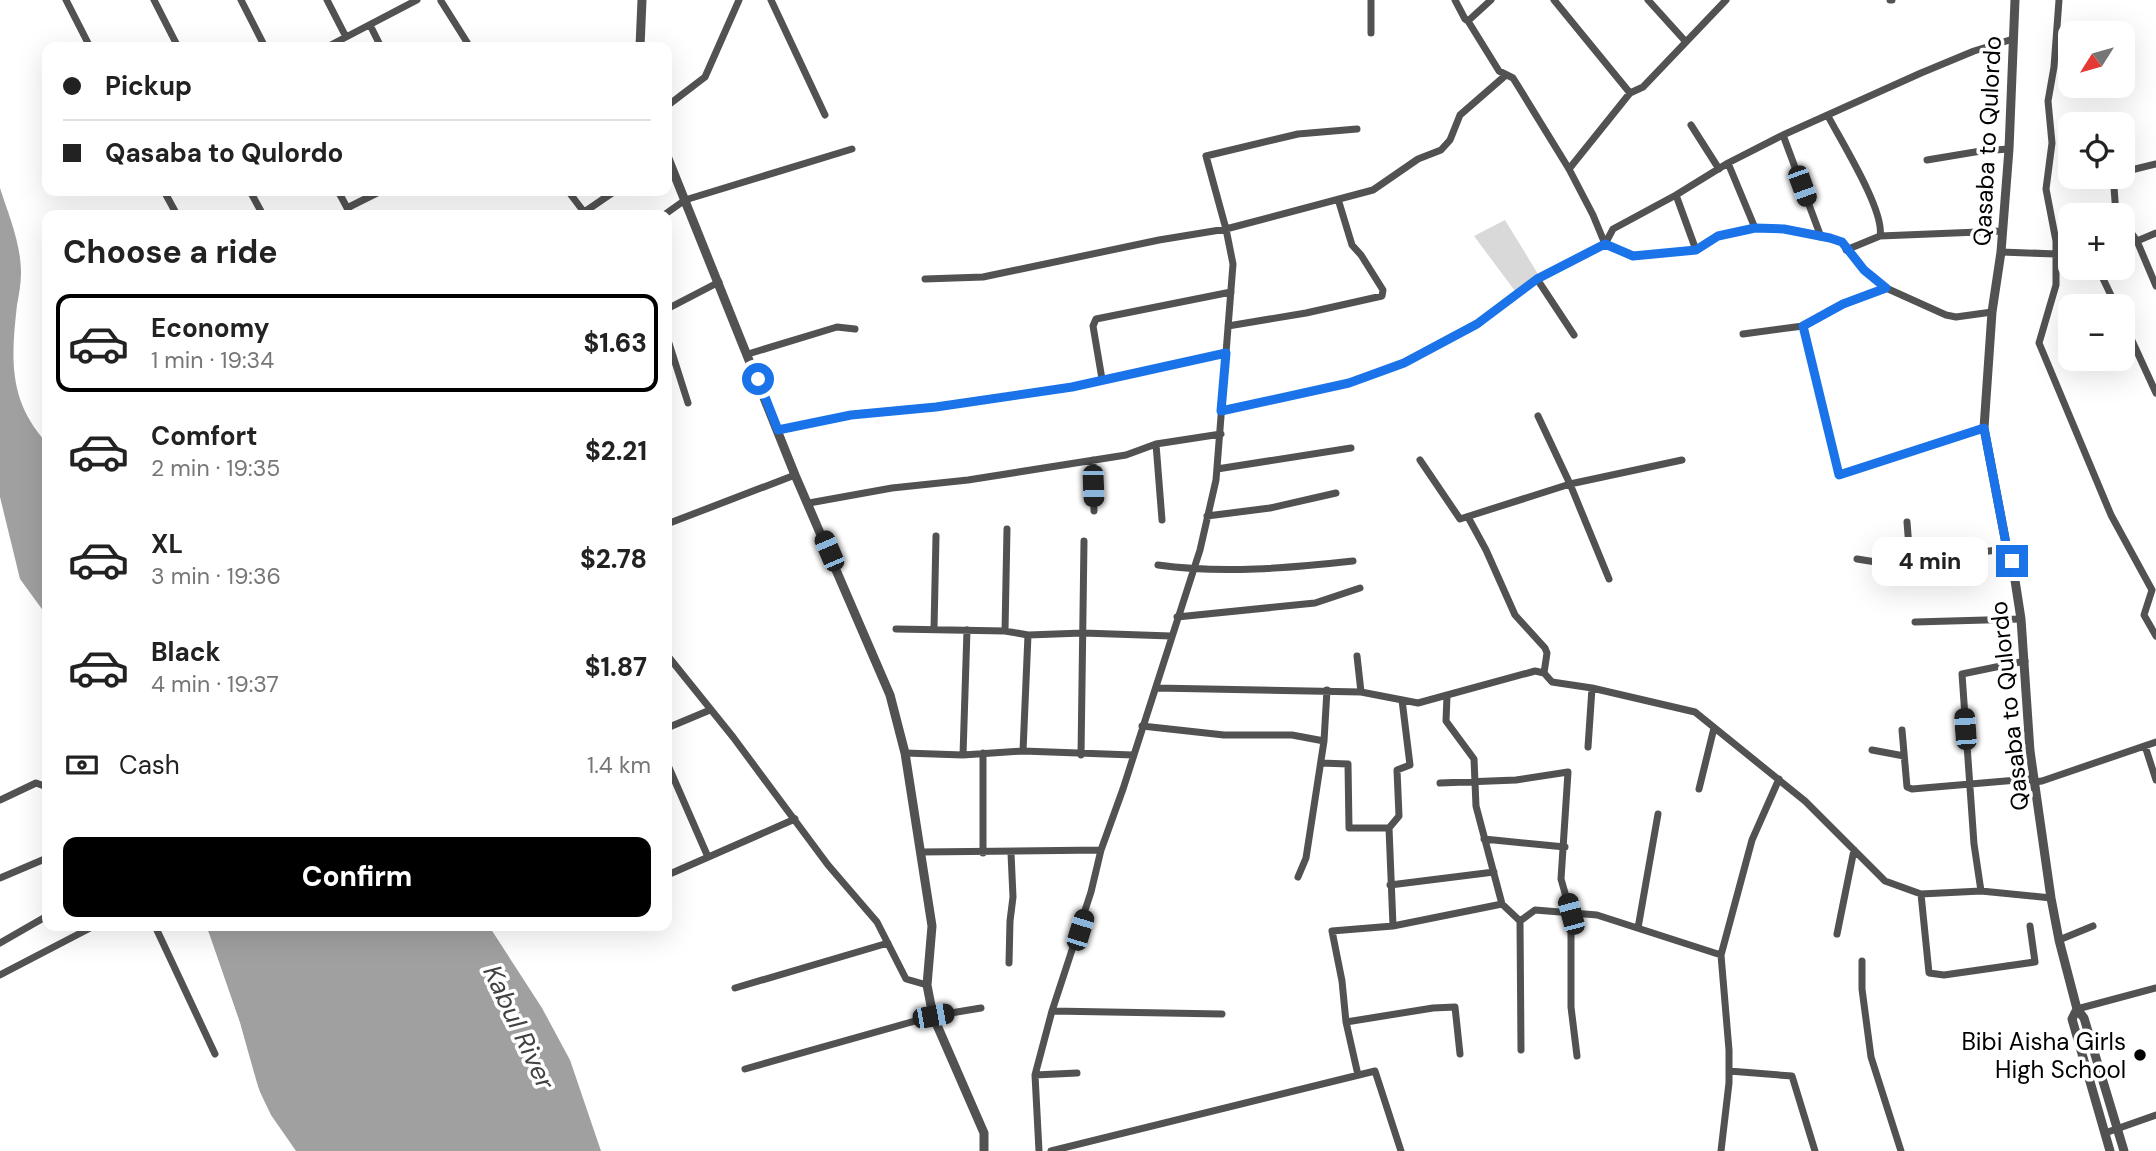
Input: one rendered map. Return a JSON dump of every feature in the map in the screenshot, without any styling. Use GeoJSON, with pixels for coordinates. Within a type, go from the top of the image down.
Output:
{"type":"FeatureCollection","features":[{"type":"Feature","properties":{"kind":"street"},"geometry":{"type":"LineString","coordinates":[[65,0],[87,42]]}},
{"type":"Feature","properties":{"kind":"street"},"geometry":{"type":"LineString","coordinates":[[154,0],[175,42]]}},
{"type":"Feature","properties":{"kind":"street"},"geometry":{"type":"LineString","coordinates":[[241,0],[262,42]]}},
{"type":"Feature","properties":{"kind":"street"},"geometry":{"type":"LineString","coordinates":[[327,0],[346,37]]}},
{"type":"Feature","properties":{"kind":"street"},"geometry":{"type":"LineString","coordinates":[[338,42],[417,0]]}},
{"type":"Feature","properties":{"kind":"street"},"geometry":{"type":"LineString","coordinates":[[639,42],[642,0]]}},
{"type":"Feature","properties":{"kind":"street"},"geometry":{"type":"LineString","coordinates":[[672,102],[705,77],[739,0]]}},
{"type":"Feature","properties":{"kind":"street"},"geometry":{"type":"LineString","coordinates":[[771,0],[825,115]]}},
{"type":"Feature","properties":{"kind":"street"},"geometry":{"type":"LineString","coordinates":[[1371,0],[1371,33]]}},
{"type":"Feature","properties":{"kind":"street"},"geometry":{"type":"LineString","coordinates":[[1455,0],[1499,71],[1513,78],[1569,169],[1605,244],[1633,256],[1696,250],[1718,236],[1755,228],[1784,229],[1842,242],[1864,270],[1886,288],[1956,317],[1992,312]]}},
{"type":"Feature","properties":{"kind":"street"},"geometry":{"type":"LineString","coordinates":[[1468,21],[1491,0]]}},
{"type":"Feature","properties":{"kind":"street"},"geometry":{"type":"LineString","coordinates":[[1554,0],[1630,93]]}},
{"type":"Feature","properties":{"kind":"street"},"geometry":{"type":"LineString","coordinates":[[1648,0],[1686,42]]}},
{"type":"Feature","properties":{"kind":"street"},"geometry":{"type":"LineString","coordinates":[[1569,169],[1630,93],[1643,87],[1726,0]]}},
{"type":"Feature","properties":{"kind":"street","name":"Qasaba to Qulordo"},"geometry":{"type":"LineString","coordinates":[[2015,0],[2009,149],[2001,252],[1992,312],[1984,428],[2007,549],[2012,561],[2021,619],[2034,782],[2059,940],[2077,1009],[2072,1019],[2110,1151]]}},
{"type":"Feature","properties":{"kind":"street"},"geometry":{"type":"LineString","coordinates":[[2059,0],[2054,67],[2048,100],[2053,143],[2046,189],[2056,241],[2056,285],[2039,343],[2111,515],[2154,588],[2144,615],[2156,636]]}},
{"type":"Feature","properties":{"kind":"street"},"geometry":{"type":"LineString","coordinates":[[441,1],[467,42]]}},
{"type":"Feature","properties":{"kind":"street"},"geometry":{"type":"LineString","coordinates":[[370,25],[379,42]]}},
{"type":"Feature","properties":{"kind":"street"},"geometry":{"type":"LineString","coordinates":[[1221,411],[1349,383],[1404,363],[1477,324],[1537,279],[1605,244],[1613,229],[1728,163],[1783,135],[1931,69],[1974,51],[2013,39]]}},
{"type":"Feature","properties":{"kind":"street"},"geometry":{"type":"LineString","coordinates":[[925,279],[983,277],[1159,240],[1226,229],[1373,190],[1418,159],[1441,150],[1450,140],[1460,116],[1506,75]]}},
{"type":"Feature","properties":{"kind":"street"},"geometry":{"type":"LineString","coordinates":[[1828,116],[1868,192],[1881,227],[1880,236]]}},
{"type":"Feature","properties":{"kind":"street"},"geometry":{"type":"LineString","coordinates":[[1690,125],[1719,169]]}},
{"type":"Feature","properties":{"kind":"street"},"geometry":{"type":"LineString","coordinates":[[1039,1151],[1035,1075],[1052,1011],[1091,892],[1101,850],[1157,688],[1171,636],[1200,550],[1217,469],[1222,433],[1221,411],[1233,264],[1206,156],[1298,134],[1357,129]]}},
{"type":"Feature","properties":{"kind":"street"},"geometry":{"type":"LineString","coordinates":[[1783,135],[1821,236]]}},
{"type":"Feature","properties":{"kind":"street"},"geometry":{"type":"LineString","coordinates":[[671,210],[685,200],[852,149]]}},
{"type":"Feature","properties":{"kind":"street"},"geometry":{"type":"LineString","coordinates":[[1927,160],[1981,150],[2009,149]]}},
{"type":"Feature","properties":{"kind":"street"},"geometry":{"type":"LineString","coordinates":[[1728,163],[1755,228]]}},
{"type":"Feature","properties":{"kind":"street"},"geometry":{"type":"LineString","coordinates":[[2135,169],[2156,164]]}},
{"type":"Feature","properties":{"kind":"street"},"geometry":{"type":"LineString","coordinates":[[672,168],[795,475],[890,695],[905,753],[932,926],[927,985],[933,1016],[984,1133],[984,1151]]}},
{"type":"Feature","properties":{"kind":"street"},"geometry":{"type":"LineString","coordinates":[[1676,195],[1696,250]]}},
{"type":"Feature","properties":{"kind":"street"},"geometry":{"type":"LineString","coordinates":[[351,210],[373,196]]}},
{"type":"Feature","properties":{"kind":"street"},"geometry":{"type":"LineString","coordinates":[[587,210],[608,196]]}},
{"type":"Feature","properties":{"kind":"street"},"geometry":{"type":"LineString","coordinates":[[1228,326],[1306,313],[1382,296],[1383,290],[1352,245],[1338,199]]}},
{"type":"Feature","properties":{"kind":"street"},"geometry":{"type":"LineString","coordinates":[[1846,250],[1880,236],[2003,231]]}},
{"type":"Feature","properties":{"kind":"street"},"geometry":{"type":"LineString","coordinates":[[2137,241],[2156,233]]}},
{"type":"Feature","properties":{"kind":"street"},"geometry":{"type":"LineString","coordinates":[[2135,238],[2156,286]]}},
{"type":"Feature","properties":{"kind":"street"},"geometry":{"type":"LineString","coordinates":[[2001,252],[2056,254]]}},
{"type":"Feature","properties":{"kind":"street"},"geometry":{"type":"LineString","coordinates":[[1537,279],[1574,335]]}},
{"type":"Feature","properties":{"kind":"street"},"geometry":{"type":"LineString","coordinates":[[672,306],[719,282]]}},
{"type":"Feature","properties":{"kind":"street"},"geometry":{"type":"LineString","coordinates":[[1743,334],[1803,326],[1843,304],[1886,288]]}},
{"type":"Feature","properties":{"kind":"street"},"geometry":{"type":"LineString","coordinates":[[1102,379],[1093,326],[1097,319],[1231,292]]}},
{"type":"Feature","properties":{"kind":"street"},"geometry":{"type":"LineString","coordinates":[[1803,326],[1839,475],[1984,428]]}},
{"type":"Feature","properties":{"kind":"street"},"geometry":{"type":"LineString","coordinates":[[748,354],[837,327],[855,329]]}},
{"type":"Feature","properties":{"kind":"street"},"geometry":{"type":"LineString","coordinates":[[2135,347],[2156,393]]}},
{"type":"Feature","properties":{"kind":"street"},"geometry":{"type":"LineString","coordinates":[[672,353],[688,403]]}},
{"type":"Feature","properties":{"kind":"street"},"geometry":{"type":"LineString","coordinates":[[778,430],[851,415],[936,407],[1072,387],[1226,353]]}},
{"type":"Feature","properties":{"kind":"street"},"geometry":{"type":"LineString","coordinates":[[1538,416],[1570,484],[1609,579]]}},
{"type":"Feature","properties":{"kind":"street"},"geometry":{"type":"LineString","coordinates":[[809,503],[891,488],[968,480],[1126,455],[1156,444],[1222,433]]}},
{"type":"Feature","properties":{"kind":"street"},"geometry":{"type":"LineString","coordinates":[[1156,444],[1162,520]]}},
{"type":"Feature","properties":{"kind":"street"},"geometry":{"type":"LineString","coordinates":[[1217,469],[1351,448]]}},
{"type":"Feature","properties":{"kind":"street"},"geometry":{"type":"LineString","coordinates":[[1093,460],[1094,511]]}},
{"type":"Feature","properties":{"kind":"street"},"geometry":{"type":"LineString","coordinates":[[1420,460],[1458,519],[1570,484],[1682,460]]}},
{"type":"Feature","properties":{"kind":"street"},"geometry":{"type":"LineString","coordinates":[[672,522],[795,475]]}},
{"type":"Feature","properties":{"kind":"street"},"geometry":{"type":"LineString","coordinates":[[1207,516],[1270,509],[1336,493]]}},
{"type":"Feature","properties":{"kind":"street"},"geometry":{"type":"LineString","coordinates":[[1468,517],[1515,615],[1545,648],[1547,653],[1544,673]]}},
{"type":"Feature","properties":{"kind":"street"},"geometry":{"type":"LineString","coordinates":[[1907,522],[1910,560]]}},
{"type":"Feature","properties":{"kind":"street"},"geometry":{"type":"LineString","coordinates":[[1005,631],[1007,529]]}},
{"type":"Feature","properties":{"kind":"street"},"geometry":{"type":"LineString","coordinates":[[934,629],[936,536]]}},
{"type":"Feature","properties":{"kind":"street"},"geometry":{"type":"LineString","coordinates":[[1081,755],[1084,541]]}},
{"type":"Feature","properties":{"kind":"street"},"geometry":{"type":"LineString","coordinates":[[1857,559],[1882,563],[2007,549]]}},
{"type":"Feature","properties":{"kind":"street"},"geometry":{"type":"LineString","coordinates":[[1158,565],[1193,569],[1300,567],[1353,561]]}},
{"type":"Feature","properties":{"kind":"street"},"geometry":{"type":"LineString","coordinates":[[1177,617],[1315,603],[1360,588]]}},
{"type":"Feature","properties":{"kind":"street"},"geometry":{"type":"LineString","coordinates":[[1915,622],[2021,619]]}},
{"type":"Feature","properties":{"kind":"street"},"geometry":{"type":"LineString","coordinates":[[896,629],[1005,631],[1028,635],[1083,633],[1171,636]]}},
{"type":"Feature","properties":{"kind":"street"},"geometry":{"type":"LineString","coordinates":[[963,755],[967,630]]}},
{"type":"Feature","properties":{"kind":"street"},"geometry":{"type":"LineString","coordinates":[[1023,751],[1028,635]]}},
{"type":"Feature","properties":{"kind":"street"},"geometry":{"type":"LineString","coordinates":[[1357,656],[1361,692]]}},
{"type":"Feature","properties":{"kind":"street"},"geometry":{"type":"LineString","coordinates":[[672,661],[733,737],[828,865],[877,922],[906,979],[927,985]]}},
{"type":"Feature","properties":{"kind":"street"},"geometry":{"type":"LineString","coordinates":[[1981,891],[1969,785],[1962,674],[2025,661]]}},
{"type":"Feature","properties":{"kind":"street"},"geometry":{"type":"LineString","coordinates":[[1157,688],[1327,690],[1361,692],[1418,703],[1535,671],[1544,673],[1552,682],[1592,688],[1695,712],[1805,801],[1885,880],[1921,894],[1981,891],[2052,898]]}},
{"type":"Feature","properties":{"kind":"street"},"geometry":{"type":"LineString","coordinates":[[1588,747],[1592,688]]}},
{"type":"Feature","properties":{"kind":"street"},"geometry":{"type":"LineString","coordinates":[[1298,877],[1306,858],[1321,763],[1327,690]]}},
{"type":"Feature","properties":{"kind":"street"},"geometry":{"type":"LineString","coordinates":[[1447,696],[1446,721],[1474,759],[1476,806],[1502,904],[1520,921],[1521,1050]]}},
{"type":"Feature","properties":{"kind":"street"},"geometry":{"type":"LineString","coordinates":[[1393,926],[1389,828],[1399,816],[1397,770],[1410,765],[1402,700]]}},
{"type":"Feature","properties":{"kind":"street"},"geometry":{"type":"LineString","coordinates":[[672,726],[710,710]]}},
{"type":"Feature","properties":{"kind":"street"},"geometry":{"type":"LineString","coordinates":[[1142,726],[1224,735],[1292,735],[1324,741]]}},
{"type":"Feature","properties":{"kind":"street"},"geometry":{"type":"LineString","coordinates":[[1699,789],[1714,728]]}},
{"type":"Feature","properties":{"kind":"street"},"geometry":{"type":"LineString","coordinates":[[1902,730],[1909,789],[2029,779],[2034,782],[2156,742]]}},
{"type":"Feature","properties":{"kind":"street"},"geometry":{"type":"LineString","coordinates":[[2145,746],[2156,780]]}},
{"type":"Feature","properties":{"kind":"street"},"geometry":{"type":"LineString","coordinates":[[1872,750],[1904,756]]}},
{"type":"Feature","properties":{"kind":"street"},"geometry":{"type":"LineString","coordinates":[[905,753],[963,755],[1023,751],[1133,755]]}},
{"type":"Feature","properties":{"kind":"street"},"geometry":{"type":"LineString","coordinates":[[983,753],[984,853]]}},
{"type":"Feature","properties":{"kind":"street"},"geometry":{"type":"LineString","coordinates":[[1321,763],[1348,764],[1349,828],[1389,828]]}},
{"type":"Feature","properties":{"kind":"street"},"geometry":{"type":"LineString","coordinates":[[1440,783],[1516,780],[1568,772],[1562,879],[1571,914],[1572,1007],[1577,1056]]}},
{"type":"Feature","properties":{"kind":"street"},"geometry":{"type":"LineString","coordinates":[[672,776],[708,857]]}},
{"type":"Feature","properties":{"kind":"street"},"geometry":{"type":"LineString","coordinates":[[1721,1151],[1729,1071],[1721,955],[1752,840],[1779,779]]}},
{"type":"Feature","properties":{"kind":"street"},"geometry":{"type":"LineString","coordinates":[[0,800],[36,783],[42,785]]}},
{"type":"Feature","properties":{"kind":"street"},"geometry":{"type":"LineString","coordinates":[[1638,928],[1658,814]]}},
{"type":"Feature","properties":{"kind":"street"},"geometry":{"type":"LineString","coordinates":[[672,873],[795,820]]}},
{"type":"Feature","properties":{"kind":"street"},"geometry":{"type":"LineString","coordinates":[[1484,839],[1565,847]]}},
{"type":"Feature","properties":{"kind":"street"},"geometry":{"type":"LineString","coordinates":[[921,852],[1101,850]]}},
{"type":"Feature","properties":{"kind":"street"},"geometry":{"type":"LineString","coordinates":[[1837,934],[1854,850]]}},
{"type":"Feature","properties":{"kind":"street"},"geometry":{"type":"LineString","coordinates":[[1009,963],[1013,897],[1011,853]]}},
{"type":"Feature","properties":{"kind":"street"},"geometry":{"type":"LineString","coordinates":[[0,878],[42,860]]}},
{"type":"Feature","properties":{"kind":"street"},"geometry":{"type":"LineString","coordinates":[[1390,885],[1494,872]]}},
{"type":"Feature","properties":{"kind":"street"},"geometry":{"type":"LineString","coordinates":[[1921,894],[1929,973],[1944,975],[2035,962],[2030,926]]}},
{"type":"Feature","properties":{"kind":"street"},"geometry":{"type":"LineString","coordinates":[[1358,1075],[1346,1022],[1342,981],[1332,931],[1393,926],[1502,904]]}},
{"type":"Feature","properties":{"kind":"street"},"geometry":{"type":"LineString","coordinates":[[1520,921],[1535,910],[1597,915],[1721,955]]}},
{"type":"Feature","properties":{"kind":"street"},"geometry":{"type":"LineString","coordinates":[[0,943],[42,919]]}},
{"type":"Feature","properties":{"kind":"street"},"geometry":{"type":"LineString","coordinates":[[2059,940],[2093,926]]}},
{"type":"Feature","properties":{"kind":"street"},"geometry":{"type":"LineString","coordinates":[[0,975],[84,931]]}},
{"type":"Feature","properties":{"kind":"street"},"geometry":{"type":"LineString","coordinates":[[157,931],[215,1054]]}},
{"type":"Feature","properties":{"kind":"street"},"geometry":{"type":"LineString","coordinates":[[735,988],[888,943]]}},
{"type":"Feature","properties":{"kind":"street"},"geometry":{"type":"LineString","coordinates":[[1863,961],[1862,989],[1871,1057],[1901,1151]]}},
{"type":"Feature","properties":{"kind":"street"},"geometry":{"type":"LineString","coordinates":[[2124,1151],[2084,1017],[2077,1009],[2156,988]]}},
{"type":"Feature","properties":{"kind":"street"},"geometry":{"type":"LineString","coordinates":[[1346,1022],[1455,1007],[1460,1054]]}},
{"type":"Feature","properties":{"kind":"street"},"geometry":{"type":"LineString","coordinates":[[745,1069],[933,1016],[981,1008]]}},
{"type":"Feature","properties":{"kind":"street"},"geometry":{"type":"LineString","coordinates":[[1052,1011],[1222,1014]]}},
{"type":"Feature","properties":{"kind":"street"},"geometry":{"type":"LineString","coordinates":[[1051,1151],[1375,1071],[1401,1151]]}},
{"type":"Feature","properties":{"kind":"street"},"geometry":{"type":"LineString","coordinates":[[1729,1071],[1792,1076],[1815,1151]]}},
{"type":"Feature","properties":{"kind":"street"},"geometry":{"type":"LineString","coordinates":[[1035,1075],[1077,1073]]}},
{"type":"Feature","properties":{"kind":"street"},"geometry":{"type":"LineString","coordinates":[[2105,1133],[2156,1115]]}},
{"type":"Feature","properties":{"kind":"shaded area"},"geometry":{"type":"Polygon","coordinates":[[[1505,220],[1538,274],[1515,291],[1474,236],[1505,220]]]}},
{"type":"Feature","properties":{"kind":"water"},"geometry":{"type":"Polygon","coordinates":[[[0,188],[14,230],[20,262],[21,281],[14,343],[15,378],[25,411],[42,437],[42,609],[20,579],[0,497],[0,188]]]}},
{"type":"Feature","properties":{"kind":"water","name":"Kabul River"},"geometry":{"type":"Polygon","coordinates":[[[208,931],[492,931],[542,1008],[570,1060],[601,1151],[296,1151],[271,1115],[259,1090],[240,1023],[208,931]]]}},
{"type":"Feature","properties":{"kind":"pier"},"geometry":{"type":"Polygon","coordinates":[[[204,931],[208,931],[210,936],[271,1122],[255,1091],[237,1024],[204,931]]]}},
{"type":"Feature","properties":{"kind":"place","name":"Bibi Aisha Girls High School"},"geometry":{"type":"Point","coordinates":[2140,1055]}},
{"type":"Feature","properties":{"kind":"route"},"geometry":{"type":"LineString","coordinates":[[758,379],[778,430],[851,415],[936,407],[1072,387],[1226,353],[1221,411],[1349,383],[1404,363],[1477,324],[1537,279],[1605,244],[1633,256],[1696,250],[1718,236],[1755,228],[1784,229],[1842,242],[1864,270],[1886,288],[1843,304],[1803,326],[1829,424],[1839,475],[1984,428],[2007,549],[2012,561]]}}]}
